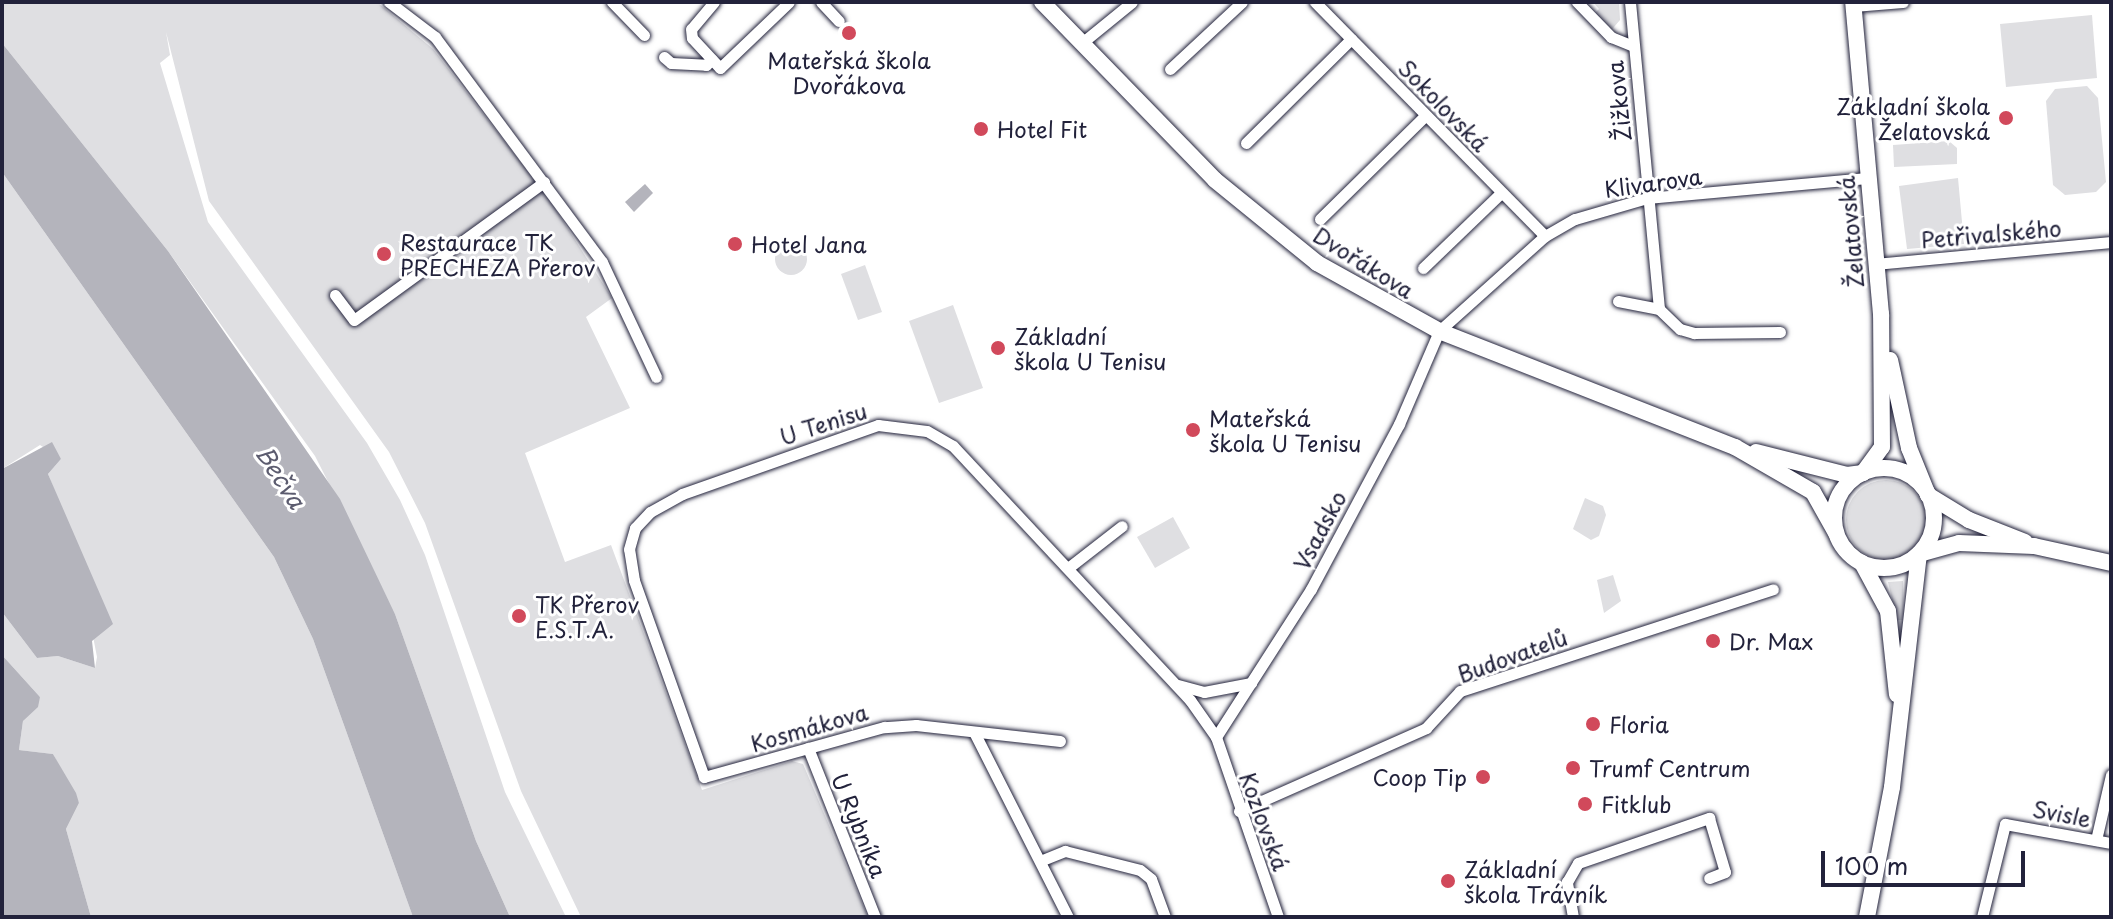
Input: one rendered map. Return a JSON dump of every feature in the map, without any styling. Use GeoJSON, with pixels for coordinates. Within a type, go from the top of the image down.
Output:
{"type":"FeatureCollection","features":[{"type":"Feature","properties":{"kind":"main road","name":"Dvořákova"},"geometry":{"type":"LineString","coordinates":[[1042,2],[1215,180],[1317,263],[1439,331],[1735,447],[1823,472],[1863,473]]}},
{"type":"Feature","properties":{"kind":"main road","name":"Želatovská"},"geometry":{"type":"LineString","coordinates":[[1853,4],[1881,314],[1885,433],[1877,458],[1863,473]]}},
{"type":"Feature","properties":{"kind":"main road","name":"Želatovská"},"geometry":{"type":"LineString","coordinates":[[1881,314],[1909,448],[1928,495]]}},
{"type":"Feature","properties":{"kind":"main road","name":"Dvořákova"},"geometry":{"type":"LineString","coordinates":[[1735,447],[1813,492],[1836,533]]}},
{"type":"Feature","properties":{"kind":"main road"},"geometry":{"type":"LineString","coordinates":[[1899,729],[1888,611],[1879,586],[1836,533],[1834,513],[1840,494],[1863,473],[1884,468],[1905,473],[1928,495],[1969,520],[2034,546],[2111,563]]}},
{"type":"Feature","properties":{"kind":"main road"},"geometry":{"type":"LineString","coordinates":[[1867,917],[1899,729],[1919,554],[1933,526],[1928,495]]}},
{"type":"Feature","properties":{"kind":"main road"},"geometry":{"type":"LineString","coordinates":[[1862,563],[1891,568],[1919,554],[1959,543],[2034,546]]}},
{"type":"Feature","properties":{"kind":"street"},"geometry":{"type":"LineString","coordinates":[[389,2],[435,37],[606,268],[656,377]]}},
{"type":"Feature","properties":{"kind":"street"},"geometry":{"type":"LineString","coordinates":[[612,2],[644,35]]}},
{"type":"Feature","properties":{"kind":"street"},"geometry":{"type":"LineString","coordinates":[[714,2],[691,29],[692,38],[720,68],[789,2]]}},
{"type":"Feature","properties":{"kind":"street"},"geometry":{"type":"LineString","coordinates":[[821,2],[839,21]]}},
{"type":"Feature","properties":{"kind":"street"},"geometry":{"type":"LineString","coordinates":[[1083,42],[1132,2]]}},
{"type":"Feature","properties":{"kind":"street"},"geometry":{"type":"LineString","coordinates":[[1170,69],[1242,2]]}},
{"type":"Feature","properties":{"kind":"street","name":"Sokolovská"},"geometry":{"type":"LineString","coordinates":[[1315,2],[1545,236]]}},
{"type":"Feature","properties":{"kind":"street","name":"Žižkova"},"geometry":{"type":"LineString","coordinates":[[1577,2],[1611,37],[1633,46]]}},
{"type":"Feature","properties":{"kind":"street","name":"Žižkova"},"geometry":{"type":"LineString","coordinates":[[1630,2],[1659,309]]}},
{"type":"Feature","properties":{"kind":"street"},"geometry":{"type":"LineString","coordinates":[[1853,4],[1903,2]]}},
{"type":"Feature","properties":{"kind":"street"},"geometry":{"type":"LineString","coordinates":[[1246,143],[1351,39]]}},
{"type":"Feature","properties":{"kind":"street"},"geometry":{"type":"LineString","coordinates":[[664,57],[682,63],[706,65],[712,59]]}},
{"type":"Feature","properties":{"kind":"street"},"geometry":{"type":"LineString","coordinates":[[1320,219],[1426,115]]}},
{"type":"Feature","properties":{"kind":"street","name":"Klivarova"},"geometry":{"type":"LineString","coordinates":[[1439,331],[1545,236],[1586,214],[1647,198],[1867,178]]}},
{"type":"Feature","properties":{"kind":"street"},"geometry":{"type":"LineString","coordinates":[[335,295],[354,320],[544,182]]}},
{"type":"Feature","properties":{"kind":"street"},"geometry":{"type":"LineString","coordinates":[[1423,268],[1501,193]]}},
{"type":"Feature","properties":{"kind":"street","name":"Petřivalského"},"geometry":{"type":"LineString","coordinates":[[1875,264],[2111,242]]}},
{"type":"Feature","properties":{"kind":"street"},"geometry":{"type":"LineString","coordinates":[[1618,301],[1659,309],[1680,329],[1694,333],[1780,332]]}},
{"type":"Feature","properties":{"kind":"street","name":"Vsadsko"},"geometry":{"type":"LineString","coordinates":[[1216,737],[1355,507],[1439,331]]}},
{"type":"Feature","properties":{"kind":"street","name":"U Tenisu"},"geometry":{"type":"LineString","coordinates":[[704,777],[634,580],[629,549],[635,528],[650,512],[682,494],[878,425],[902,425],[927,431],[953,446],[1175,684],[1216,737]]}},
{"type":"Feature","properties":{"kind":"street"},"geometry":{"type":"LineString","coordinates":[[1068,568],[1122,526]]}},
{"type":"Feature","properties":{"kind":"street","name":"Budovatelů"},"geometry":{"type":"LineString","coordinates":[[1239,811],[1426,728],[1460,691],[1773,589]]}},
{"type":"Feature","properties":{"kind":"street"},"geometry":{"type":"LineString","coordinates":[[1175,684],[1204,692],[1251,683]]}},
{"type":"Feature","properties":{"kind":"street","name":"Kosmákova"},"geometry":{"type":"LineString","coordinates":[[704,777],[884,727],[1060,741]]}},
{"type":"Feature","properties":{"kind":"street"},"geometry":{"type":"LineString","coordinates":[[974,732],[1068,917]]}},
{"type":"Feature","properties":{"kind":"street","name":"Kozlovská"},"geometry":{"type":"LineString","coordinates":[[1216,737],[1278,917]]}},
{"type":"Feature","properties":{"kind":"street","name":"U Rybníka"},"geometry":{"type":"LineString","coordinates":[[808,748],[875,917]]}},
{"type":"Feature","properties":{"kind":"street"},"geometry":{"type":"LineString","coordinates":[[2096,840],[2111,775]]}},
{"type":"Feature","properties":{"kind":"street"},"geometry":{"type":"LineString","coordinates":[[1573,917],[1567,882],[1578,863],[1709,818],[1725,872],[1709,878]]}},
{"type":"Feature","properties":{"kind":"street","name":"Svisle"},"geometry":{"type":"LineString","coordinates":[[1982,917],[2005,824],[2111,843]]}},
{"type":"Feature","properties":{"kind":"street"},"geometry":{"type":"LineString","coordinates":[[1040,861],[1065,851],[1140,870],[1151,879],[1165,917]]}},
{"type":"Feature","properties":{"kind":"shaded area"},"geometry":{"type":"Polygon","coordinates":[[[2,2],[377,2],[433,49],[549,199],[612,298],[586,317],[630,408],[525,453],[565,562],[611,545],[702,790],[792,761],[803,764],[868,917],[581,917],[521,791],[425,523],[389,452],[209,201],[166,32],[170,55],[160,63],[208,222],[367,443],[400,500],[425,555],[505,792],[566,917],[510,917],[476,841],[395,614],[315,456],[168,251],[2,43],[2,2]]]}},
{"type":"Feature","properties":{"kind":"shaded area"},"geometry":{"type":"Polygon","coordinates":[[[1593,2],[1619,2],[1620,20],[1608,34],[1591,17],[1599,9],[1593,2]]]}},
{"type":"Feature","properties":{"kind":"shaded area"},"geometry":{"type":"Polygon","coordinates":[[[2092,15],[2097,78],[2006,87],[2000,24],[2092,15]]]}},
{"type":"Feature","properties":{"kind":"shaded area"},"geometry":{"type":"Polygon","coordinates":[[[2087,86],[2098,98],[2106,182],[2096,192],[2065,195],[2053,185],[2046,101],[2055,89],[2087,86]]]}},
{"type":"Feature","properties":{"kind":"shaded area"},"geometry":{"type":"Polygon","coordinates":[[[1949,141],[1957,148],[1957,164],[1894,167],[1893,145],[1949,141]]]}},
{"type":"Feature","properties":{"kind":"shaded area"},"geometry":{"type":"Polygon","coordinates":[[[2,172],[274,557],[313,639],[413,917],[91,917],[66,829],[79,803],[53,754],[19,750],[23,721],[40,697],[2,655],[2,612],[37,658],[58,656],[95,668],[97,657],[74,539],[48,474],[61,459],[40,445],[2,469],[2,172]]]}},
{"type":"Feature","properties":{"kind":"shaded area"},"geometry":{"type":"Polygon","coordinates":[[[1958,178],[1964,244],[1907,249],[1899,186],[1958,178]]]}},
{"type":"Feature","properties":{"kind":"shaded area"},"geometry":{"type":"Polygon","coordinates":[[[791,243],[802,248],[807,259],[802,270],[791,275],[780,270],[775,259],[780,248],[791,243]]]}},
{"type":"Feature","properties":{"kind":"shaded area"},"geometry":{"type":"Polygon","coordinates":[[[865,265],[882,312],[858,320],[841,274],[865,265]]]}},
{"type":"Feature","properties":{"kind":"shaded area"},"geometry":{"type":"Polygon","coordinates":[[[953,305],[983,388],[939,403],[909,321],[953,305]]]}},
{"type":"Feature","properties":{"kind":"shaded area"},"geometry":{"type":"Polygon","coordinates":[[[1878,480],[1894,480],[1915,491],[1926,512],[1926,528],[1915,549],[1894,560],[1878,560],[1864,554],[1852,542],[1846,528],[1846,512],[1852,498],[1864,486],[1878,480]]]}},
{"type":"Feature","properties":{"kind":"shaded area"},"geometry":{"type":"Polygon","coordinates":[[[1585,498],[1603,506],[1606,515],[1599,536],[1591,540],[1573,529],[1585,498]]]}},
{"type":"Feature","properties":{"kind":"shaded area"},"geometry":{"type":"Polygon","coordinates":[[[1173,517],[1190,548],[1155,568],[1137,537],[1173,517]]]}},
{"type":"Feature","properties":{"kind":"shaded area"},"geometry":{"type":"Polygon","coordinates":[[[1613,575],[1621,601],[1604,613],[1597,580],[1613,575]]]}},
{"type":"Feature","properties":{"kind":"shaded area"},"geometry":{"type":"Polygon","coordinates":[[[1903,581],[1904,620],[1897,620],[1888,582],[1903,581]]]}},
{"type":"Feature","properties":{"kind":"water","name":"Bečva"},"geometry":{"type":"Polygon","coordinates":[[[2,43],[168,251],[340,499],[395,614],[476,841],[510,917],[413,917],[313,639],[274,557],[2,172],[2,43]]]}},
{"type":"Feature","properties":{"kind":"water"},"geometry":{"type":"Polygon","coordinates":[[[645,184],[653,193],[634,212],[625,202],[645,184]]]}},
{"type":"Feature","properties":{"kind":"water"},"geometry":{"type":"Polygon","coordinates":[[[52,442],[61,459],[48,474],[113,624],[92,641],[95,668],[58,656],[37,658],[2,612],[2,469],[52,442]]]}},
{"type":"Feature","properties":{"kind":"water"},"geometry":{"type":"Polygon","coordinates":[[[2,655],[40,697],[38,707],[23,721],[19,750],[53,754],[76,793],[79,803],[66,829],[91,917],[2,917],[2,655]]]}},
{"type":"Feature","properties":{"kind":"place","name":"Mateřská škola Dvořákova"},"geometry":{"type":"Point","coordinates":[849,33]}},
{"type":"Feature","properties":{"kind":"place","name":"Základní škola Želatovská"},"geometry":{"type":"Point","coordinates":[2006,118]}},
{"type":"Feature","properties":{"kind":"place","name":"Hotel Fit"},"geometry":{"type":"Point","coordinates":[981,129]}},
{"type":"Feature","properties":{"kind":"place","name":"Hotel Jana"},"geometry":{"type":"Point","coordinates":[735,244]}},
{"type":"Feature","properties":{"kind":"place","name":"Restaurace TK PRECHEZA Přerov"},"geometry":{"type":"Point","coordinates":[384,254]}},
{"type":"Feature","properties":{"kind":"place","name":"Základní škola U Tenisu"},"geometry":{"type":"Point","coordinates":[998,348]}},
{"type":"Feature","properties":{"kind":"place","name":"Mateřská škola U Tenisu"},"geometry":{"type":"Point","coordinates":[1193,430]}},
{"type":"Feature","properties":{"kind":"place","name":"TK Přerov E.S.T.A."},"geometry":{"type":"Point","coordinates":[519,616]}},
{"type":"Feature","properties":{"kind":"place","name":"Dr. Max"},"geometry":{"type":"Point","coordinates":[1713,641]}},
{"type":"Feature","properties":{"kind":"place","name":"Floria"},"geometry":{"type":"Point","coordinates":[1593,724]}},
{"type":"Feature","properties":{"kind":"place","name":"Trumf Centrum"},"geometry":{"type":"Point","coordinates":[1573,768]}},
{"type":"Feature","properties":{"kind":"place","name":"Coop Tip"},"geometry":{"type":"Point","coordinates":[1483,777]}},
{"type":"Feature","properties":{"kind":"place","name":"Fitklub"},"geometry":{"type":"Point","coordinates":[1585,804]}},
{"type":"Feature","properties":{"kind":"place","name":"Základní škola Trávník"},"geometry":{"type":"Point","coordinates":[1448,881]}}]}
